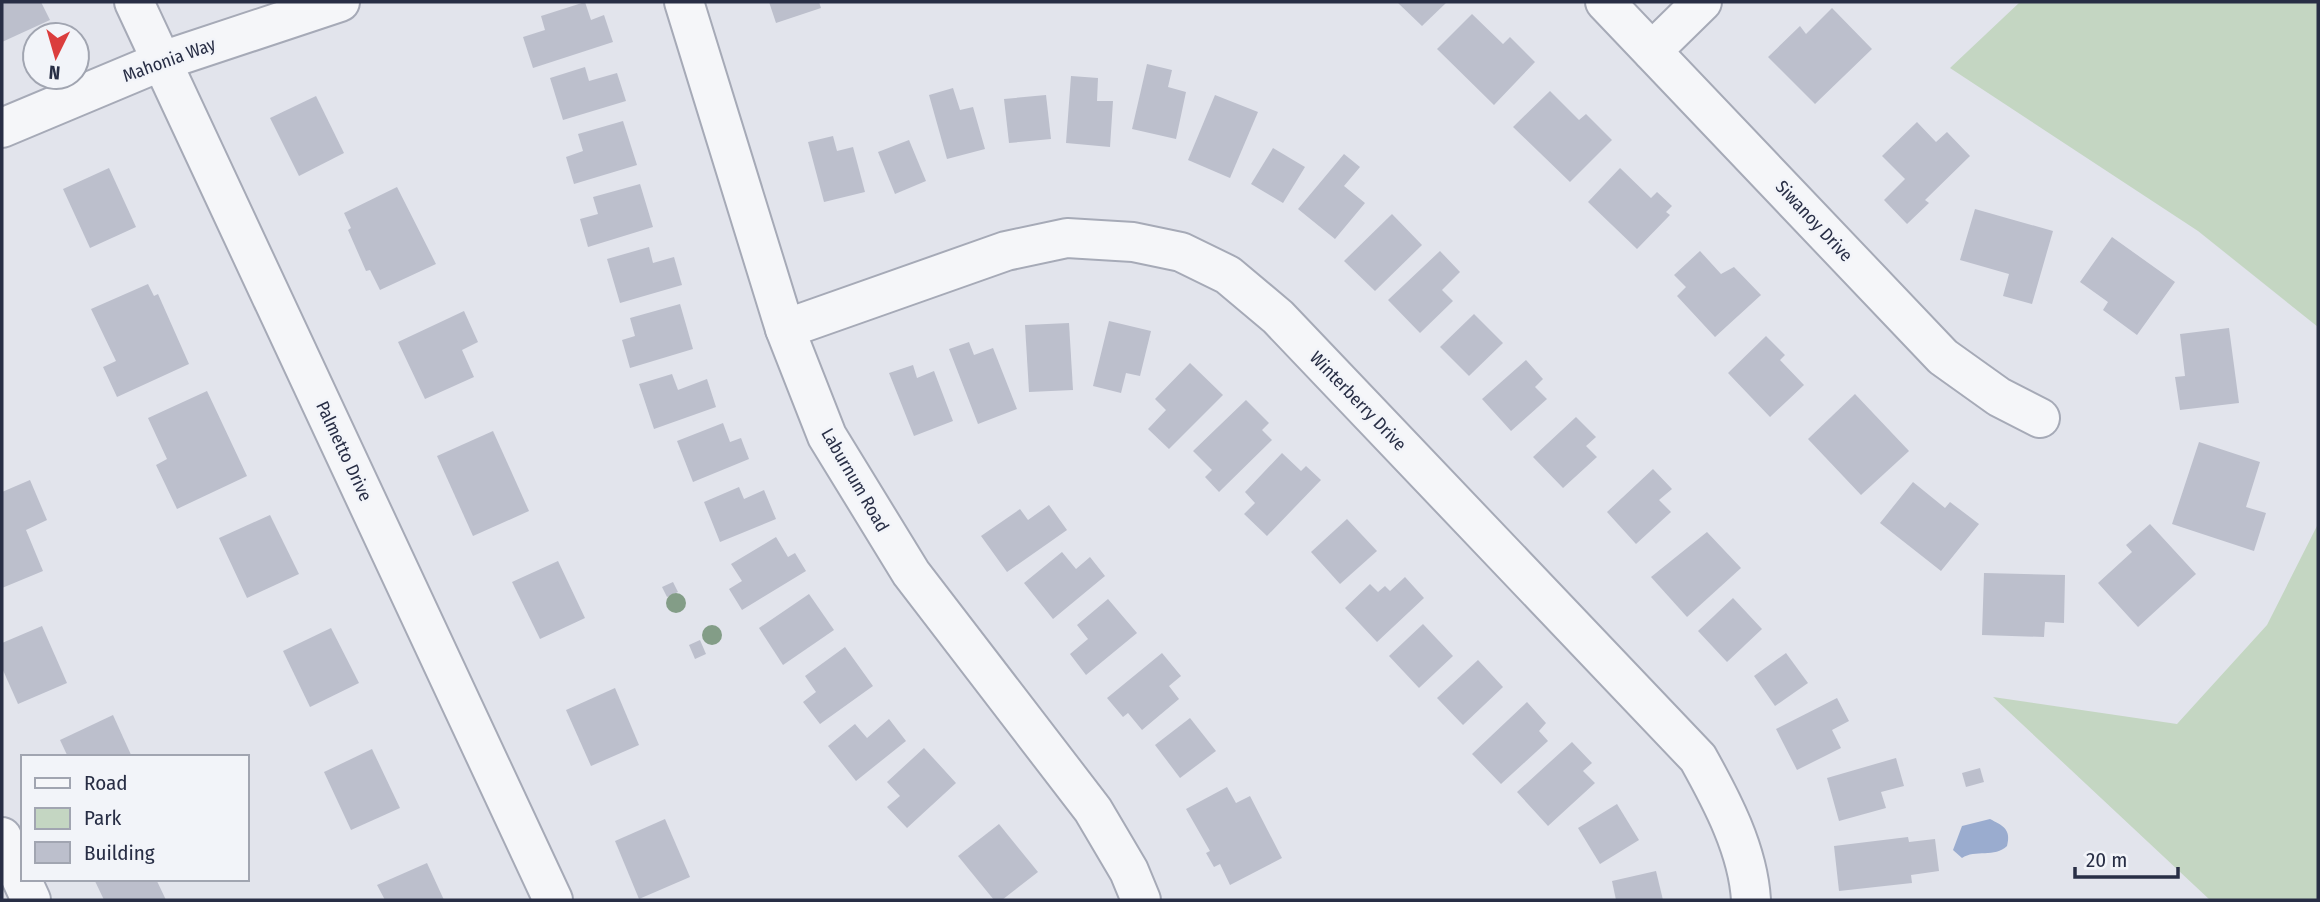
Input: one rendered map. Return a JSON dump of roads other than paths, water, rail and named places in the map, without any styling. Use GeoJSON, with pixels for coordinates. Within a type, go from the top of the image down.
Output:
{"type":"FeatureCollection","features":[{"type":"Feature","properties":{"kind":"street","name":"Palmetto Drive"},"geometry":{"type":"LineString","coordinates":[[134,2],[553,900]]}},
{"type":"Feature","properties":{"kind":"street","name":"Mahonia Way"},"geometry":{"type":"LineString","coordinates":[[2,128],[162,61],[340,2]]}},
{"type":"Feature","properties":{"kind":"street","name":"Laburnum Road"},"geometry":{"type":"LineString","coordinates":[[684,2],[785,329],[827,436],[911,573],[1093,810],[1129,871],[1141,900]]}},
{"type":"Feature","properties":{"kind":"street","name":"Siwanoy Drive"},"geometry":{"type":"LineString","coordinates":[[1605,2],[1942,357],[1999,397],[2040,418]]}},
{"type":"Feature","properties":{"kind":"street"},"geometry":{"type":"LineString","coordinates":[[1652,51],[1702,2]]}},
{"type":"Feature","properties":{"kind":"street","name":"Winterberry Drive"},"geometry":{"type":"LineString","coordinates":[[785,329],[1006,251],[1067,238],[1133,242],[1181,252],[1228,275],[1278,317],[1698,758],[1725,808],[1739,848],[1751,900]]}},
{"type":"Feature","properties":{"kind":"street"},"geometry":{"type":"LineString","coordinates":[[2,837],[21,878]]}},
{"type":"Feature","properties":{"kind":"street"},"geometry":{"type":"LineString","coordinates":[[22,881],[31,900]]}},
{"type":"Feature","properties":{"kind":"water"},"geometry":{"type":"Polygon","coordinates":[[[1990,819],[2007,831],[2007,846],[1997,852],[1967,855],[1962,858],[1953,850],[1962,826],[1990,819]]]}}]}
